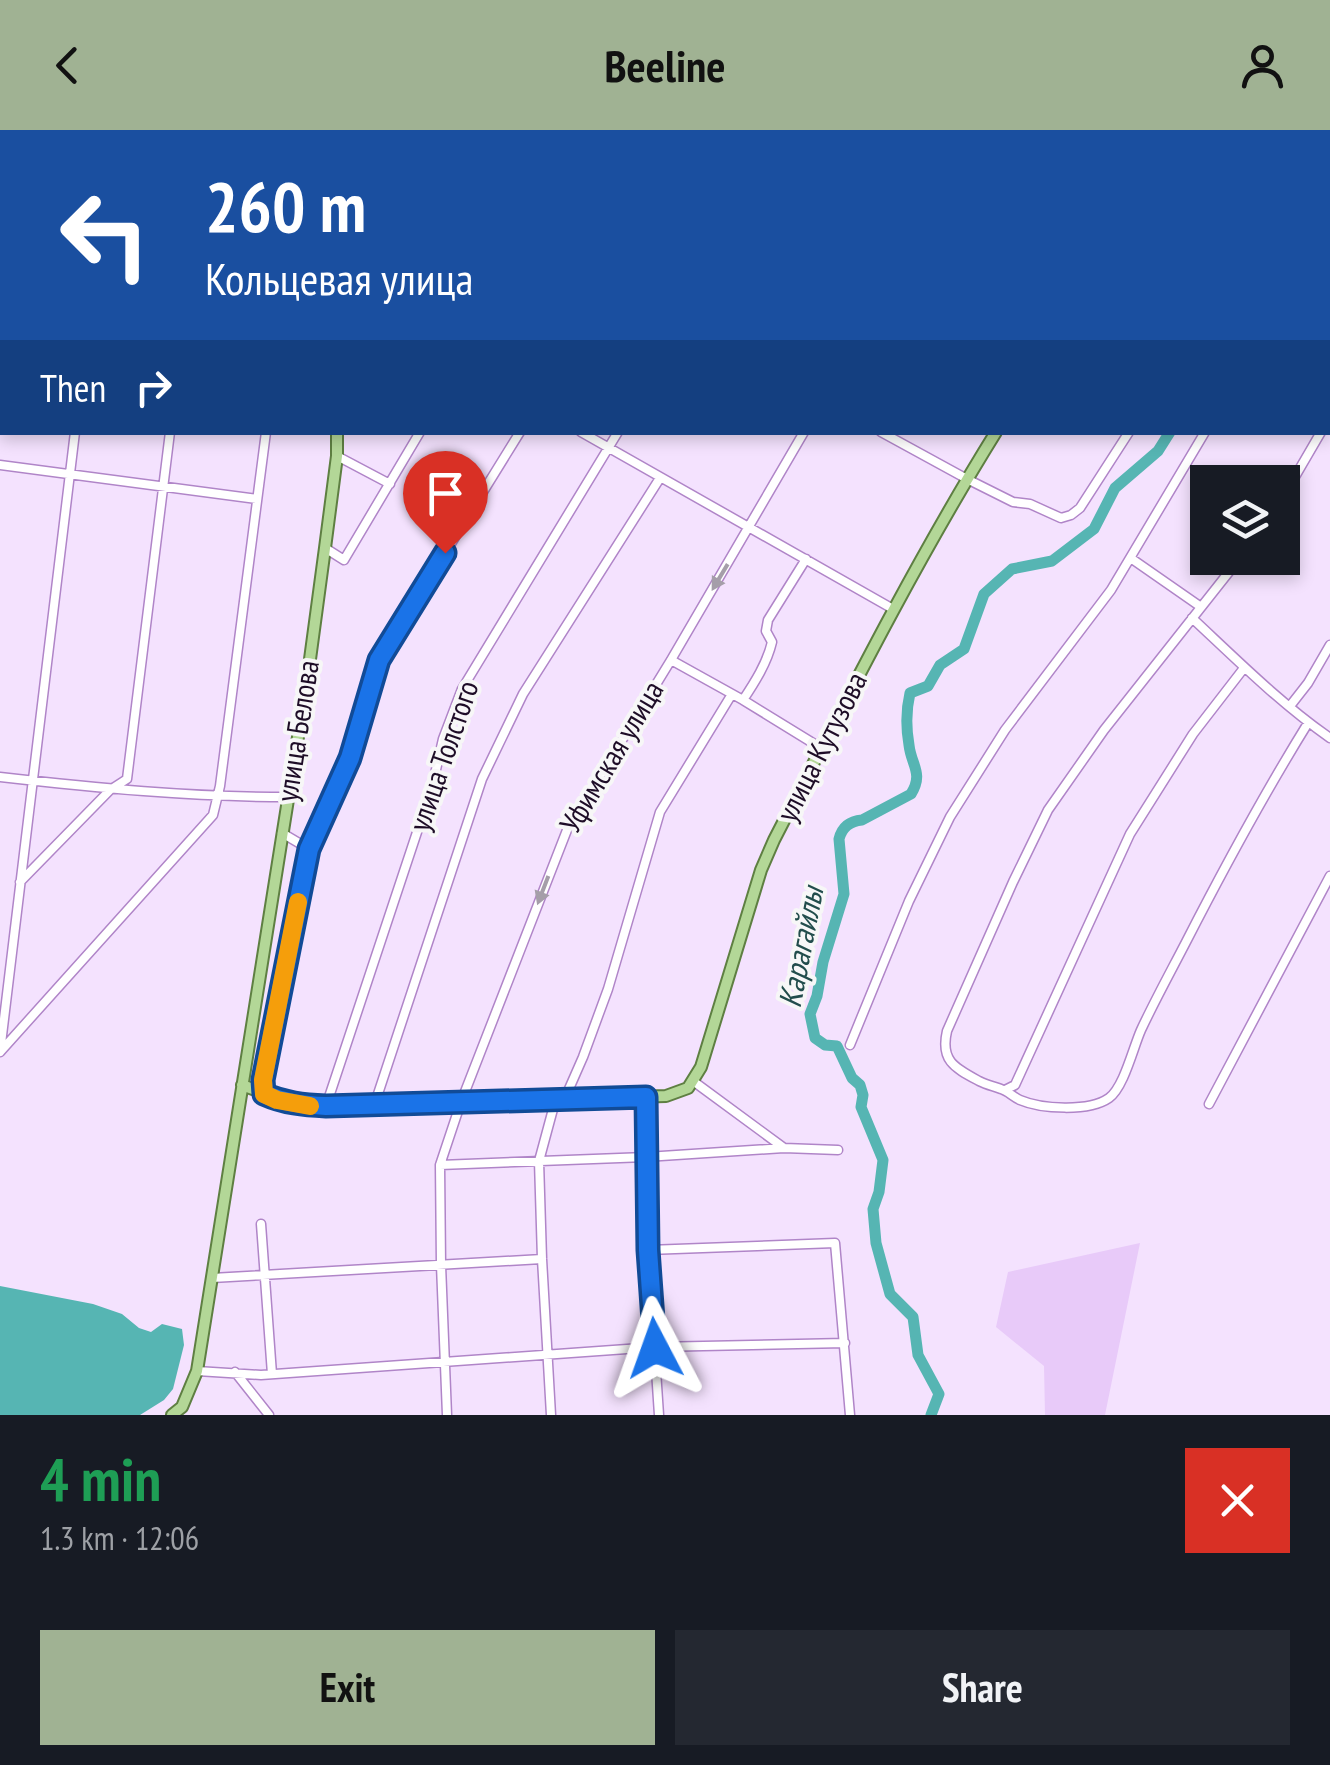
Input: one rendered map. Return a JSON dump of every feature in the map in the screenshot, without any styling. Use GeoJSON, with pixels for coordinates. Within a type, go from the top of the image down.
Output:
{"type":"FeatureCollection","features":[{"type":"Feature","properties":{"kind":"main road","name":"улица Белова"},"geometry":{"type":"LineString","coordinates":[[172,1415],[182,1407],[197,1371],[326,548],[337,435]]}},
{"type":"Feature","properties":{"kind":"main road","name":"улица Кутузова"},"geometry":{"type":"LineString","coordinates":[[693,1082],[774,840],[893,609],[994,435]]}},
{"type":"Feature","properties":{"kind":"main road"},"geometry":{"type":"LineString","coordinates":[[242,1085],[304,1106],[374,1106],[646,1097],[676,1094],[693,1082]]}},
{"type":"Feature","properties":{"kind":"street"},"geometry":{"type":"LineString","coordinates":[[0,1052],[75,435]]}},
{"type":"Feature","properties":{"kind":"street"},"geometry":{"type":"LineString","coordinates":[[20,882],[110,790],[127,779],[170,435]]}},
{"type":"Feature","properties":{"kind":"street"},"geometry":{"type":"LineString","coordinates":[[0,1052],[213,815],[266,435]]}},
{"type":"Feature","properties":{"kind":"street"},"geometry":{"type":"LineString","coordinates":[[326,548],[344,560],[418,435]]}},
{"type":"Feature","properties":{"kind":"street"},"geometry":{"type":"LineString","coordinates":[[264,1094],[263,1080],[309,849],[350,758],[379,660],[518,435]]}},
{"type":"Feature","properties":{"kind":"street"},"geometry":{"type":"LineString","coordinates":[[587,435],[893,609]]}},
{"type":"Feature","properties":{"kind":"street","name":"улица Толстого"},"geometry":{"type":"LineString","coordinates":[[326,1106],[462,689],[616,435]]}},
{"type":"Feature","properties":{"kind":"street","name":"Уфимская улица"},"geometry":{"type":"LineString","coordinates":[[448,1415],[440,1265],[440,1165],[461,1102],[567,830],[802,435]]}},
{"type":"Feature","properties":{"kind":"street"},"geometry":{"type":"LineString","coordinates":[[886,435],[1013,502],[1030,504],[1061,518],[1080,508],[1127,435]]}},
{"type":"Feature","properties":{"kind":"street"},"geometry":{"type":"LineString","coordinates":[[850,1045],[909,900],[950,817],[1005,730],[1132,559],[1203,435]]}},
{"type":"Feature","properties":{"kind":"street"},"geometry":{"type":"LineString","coordinates":[[1300,468],[1319,435]]}},
{"type":"Feature","properties":{"kind":"street"},"geometry":{"type":"LineString","coordinates":[[337,456],[390,484]]}},
{"type":"Feature","properties":{"kind":"street"},"geometry":{"type":"LineString","coordinates":[[0,465],[258,500]]}},
{"type":"Feature","properties":{"kind":"street"},"geometry":{"type":"LineString","coordinates":[[374,1106],[482,780],[523,694],[660,478]]}},
{"type":"Feature","properties":{"kind":"street"},"geometry":{"type":"LineString","coordinates":[[744,700],[770,651],[768,620],[806,559]]}},
{"type":"Feature","properties":{"kind":"street"},"geometry":{"type":"LineString","coordinates":[[1132,559],[1201,607]]}},
{"type":"Feature","properties":{"kind":"street"},"geometry":{"type":"LineString","coordinates":[[1226,575],[1104,730],[1048,810],[947,1031],[944,1043],[950,1064],[1036,1106],[1068,1108],[1110,1098],[1218,880],[1308,723]]}},
{"type":"Feature","properties":{"kind":"street"},"geometry":{"type":"LineString","coordinates":[[1192,618],[1244,668],[1330,738]]}},
{"type":"Feature","properties":{"kind":"street"},"geometry":{"type":"LineString","coordinates":[[1290,706],[1330,645]]}},
{"type":"Feature","properties":{"kind":"street"},"geometry":{"type":"LineString","coordinates":[[671,660],[822,748]]}},
{"type":"Feature","properties":{"kind":"street"},"geometry":{"type":"LineString","coordinates":[[1005,1090],[1015,1085],[1130,834],[1193,734],[1244,668]]}},
{"type":"Feature","properties":{"kind":"street"},"geometry":{"type":"LineString","coordinates":[[551,1415],[539,1161],[560,1098],[583,1057],[608,989],[660,812],[732,694]]}},
{"type":"Feature","properties":{"kind":"street"},"geometry":{"type":"LineString","coordinates":[[0,777],[110,790],[288,797]]}},
{"type":"Feature","properties":{"kind":"street"},"geometry":{"type":"LineString","coordinates":[[282,833],[309,849]]}},
{"type":"Feature","properties":{"kind":"street"},"geometry":{"type":"LineString","coordinates":[[1209,1104],[1330,876]]}},
{"type":"Feature","properties":{"kind":"street"},"geometry":{"type":"LineString","coordinates":[[693,1082],[784,1148]]}},
{"type":"Feature","properties":{"kind":"street"},"geometry":{"type":"LineString","coordinates":[[646,1097],[648,1250],[658,1415]]}},
{"type":"Feature","properties":{"kind":"street"},"geometry":{"type":"LineString","coordinates":[[440,1165],[784,1148],[838,1150]]}},
{"type":"Feature","properties":{"kind":"street"},"geometry":{"type":"LineString","coordinates":[[261,1224],[272,1374]]}},
{"type":"Feature","properties":{"kind":"street"},"geometry":{"type":"LineString","coordinates":[[648,1250],[836,1242],[850,1415]]}},
{"type":"Feature","properties":{"kind":"street"},"geometry":{"type":"LineString","coordinates":[[212,1278],[542,1260]]}},
{"type":"Feature","properties":{"kind":"street"},"geometry":{"type":"LineString","coordinates":[[197,1371],[272,1374],[655,1348],[844,1343]]}},
{"type":"Feature","properties":{"kind":"street"},"geometry":{"type":"LineString","coordinates":[[234,1372],[269,1415]]}},
{"type":"Feature","properties":{"kind":"shaded area"},"geometry":{"type":"Polygon","coordinates":[[[1140,1243],[1105,1415],[1045,1415],[1044,1366],[996,1327],[1008,1272],[1140,1243]]]}},
{"type":"Feature","properties":{"kind":"shaded area"},"geometry":{"type":"Polygon","coordinates":[[[0,1286],[93,1304],[122,1314],[151,1332],[162,1324],[182,1329],[184,1345],[173,1389],[164,1400],[140,1415],[0,1415],[0,1286]]]}},
{"type":"Feature","properties":{"kind":"waterway","name":"Карагайлы"},"geometry":{"type":"LineString","coordinates":[[931,1415],[939,1394],[918,1355],[913,1317],[890,1294],[876,1243],[873,1209],[883,1160],[861,1107],[860,1085],[852,1078],[837,1046],[825,1045],[815,1038],[810,1014],[844,894],[839,839],[850,823],[911,794],[917,775],[907,732],[910,693],[928,686],[940,665],[964,649],[984,594],[1012,569],[1052,561],[1094,529],[1115,488],[1158,451],[1168,435]]}},
{"type":"Feature","properties":{"kind":"slow traffic"},"geometry":{"type":"LineString","coordinates":[[298,902],[263,1080],[264,1094],[310,1106]]}},
{"type":"Feature","properties":{"kind":"route"},"geometry":{"type":"LineString","coordinates":[[445,553],[379,660],[350,758],[309,849],[263,1080],[264,1094],[304,1106],[646,1097],[648,1250],[655,1348]]}}]}
